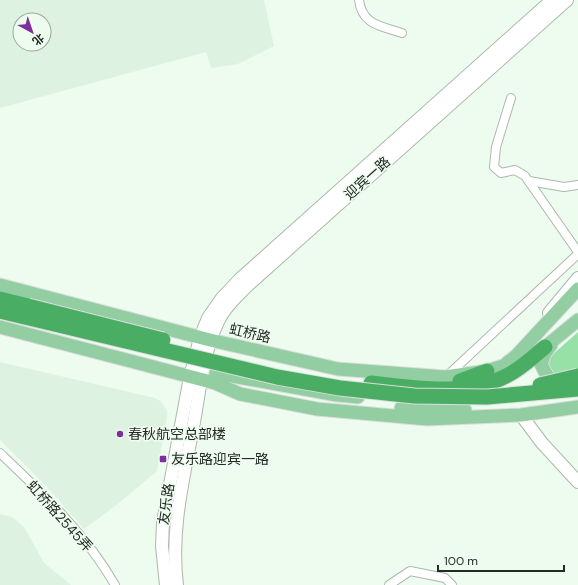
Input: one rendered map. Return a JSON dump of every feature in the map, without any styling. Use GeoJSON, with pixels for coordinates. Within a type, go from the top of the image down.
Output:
{"type":"FeatureCollection","features":[{"type":"Feature","properties":{"kind":"highway"},"geometry":{"type":"LineString","coordinates":[[0,299],[27,312],[307,383],[379,393],[449,397],[529,388],[576,385]]}},
{"type":"Feature","properties":{"kind":"highway"},"geometry":{"type":"LineString","coordinates":[[0,311],[27,312],[290,371],[338,380],[416,388],[454,388],[480,385],[497,380],[521,367],[545,347]]}},
{"type":"Feature","properties":{"kind":"highway"},"geometry":{"type":"LineString","coordinates":[[416,388],[466,380],[492,370]]}},
{"type":"Feature","properties":{"kind":"main road","name":"迎宾一路"},"geometry":{"type":"LineString","coordinates":[[196,378],[208,318],[222,298],[240,279],[552,0]]}},
{"type":"Feature","properties":{"kind":"main road","name":"迎宾一路"},"geometry":{"type":"LineString","coordinates":[[205,339],[229,304],[247,286],[567,0]]}},
{"type":"Feature","properties":{"kind":"main road"},"geometry":{"type":"LineString","coordinates":[[535,336],[551,309],[578,278]]}},
{"type":"Feature","properties":{"kind":"main road","name":"虹桥路"},"geometry":{"type":"LineString","coordinates":[[0,285],[205,339],[338,369],[445,377],[492,370],[525,359],[545,347],[578,320]]}},
{"type":"Feature","properties":{"kind":"main road","name":"虹桥路"},"geometry":{"type":"LineString","coordinates":[[492,370],[516,356],[578,289]]}},
{"type":"Feature","properties":{"kind":"main road"},"geometry":{"type":"LineString","coordinates":[[535,336],[578,301]]}},
{"type":"Feature","properties":{"kind":"main road"},"geometry":{"type":"LineString","coordinates":[[545,347],[578,311]]}},
{"type":"Feature","properties":{"kind":"main road"},"geometry":{"type":"LineString","coordinates":[[0,327],[196,378],[215,378],[392,401],[525,399],[576,385]]}},
{"type":"Feature","properties":{"kind":"main road"},"geometry":{"type":"LineString","coordinates":[[562,333],[544,353],[541,364],[551,381],[558,386],[576,385]]}},
{"type":"Feature","properties":{"kind":"main road","name":"友乐路"},"geometry":{"type":"LineString","coordinates":[[166,585],[162,546],[163,522],[196,378]]}},
{"type":"Feature","properties":{"kind":"main road","name":"友乐路"},"geometry":{"type":"LineString","coordinates":[[177,585],[174,546],[175,523],[196,378]]}},
{"type":"Feature","properties":{"kind":"main road"},"geometry":{"type":"LineString","coordinates":[[215,378],[344,404],[426,410],[524,409],[578,401]]}},
{"type":"Feature","properties":{"kind":"main road"},"geometry":{"type":"LineString","coordinates":[[215,378],[240,394],[317,409],[427,419],[521,416],[578,407]]}},
{"type":"Feature","properties":{"kind":"main road"},"geometry":{"type":"LineString","coordinates":[[521,416],[542,444],[578,482]]}},
{"type":"Feature","properties":{"kind":"street"},"geometry":{"type":"LineString","coordinates":[[359,0],[360,12],[372,23],[402,33]]}},
{"type":"Feature","properties":{"kind":"street"},"geometry":{"type":"LineString","coordinates":[[445,377],[455,370],[578,253],[529,180],[515,170],[501,174],[494,167],[496,147],[512,98]]}},
{"type":"Feature","properties":{"kind":"street"},"geometry":{"type":"LineString","coordinates":[[529,180],[564,187],[578,185]]}},
{"type":"Feature","properties":{"kind":"street","name":"虹桥路2545弄"},"geometry":{"type":"LineString","coordinates":[[0,453],[68,522],[93,553],[115,585]]}},
{"type":"Feature","properties":{"kind":"street"},"geometry":{"type":"LineString","coordinates":[[389,585],[410,571],[445,578],[452,585]]}},
{"type":"Feature","properties":{"kind":"shaded area"},"geometry":{"type":"Polygon","coordinates":[[[0,0],[264,0],[274,46],[238,64],[211,68],[206,52],[0,108],[0,0]]]}},
{"type":"Feature","properties":{"kind":"shaded area"},"geometry":{"type":"Polygon","coordinates":[[[0,362],[155,398],[160,401],[167,410],[167,417],[157,471],[119,503],[84,529],[47,487],[0,440],[0,362]]]}},
{"type":"Feature","properties":{"kind":"shaded area"},"geometry":{"type":"Polygon","coordinates":[[[0,514],[12,517],[24,527],[44,563],[71,585],[0,585],[0,514]]]}},
{"type":"Feature","properties":{"kind":"green space"},"geometry":{"type":"Polygon","coordinates":[[[578,332],[578,371],[557,378],[543,363],[578,332]]]}},
{"type":"Feature","properties":{"kind":"place","name":"春秋航空总部楼"},"geometry":{"type":"Point","coordinates":[120,434]}},
{"type":"Feature","properties":{"kind":"place","name":"友乐路迎宾一路"},"geometry":{"type":"Point","coordinates":[163,459]}}]}
